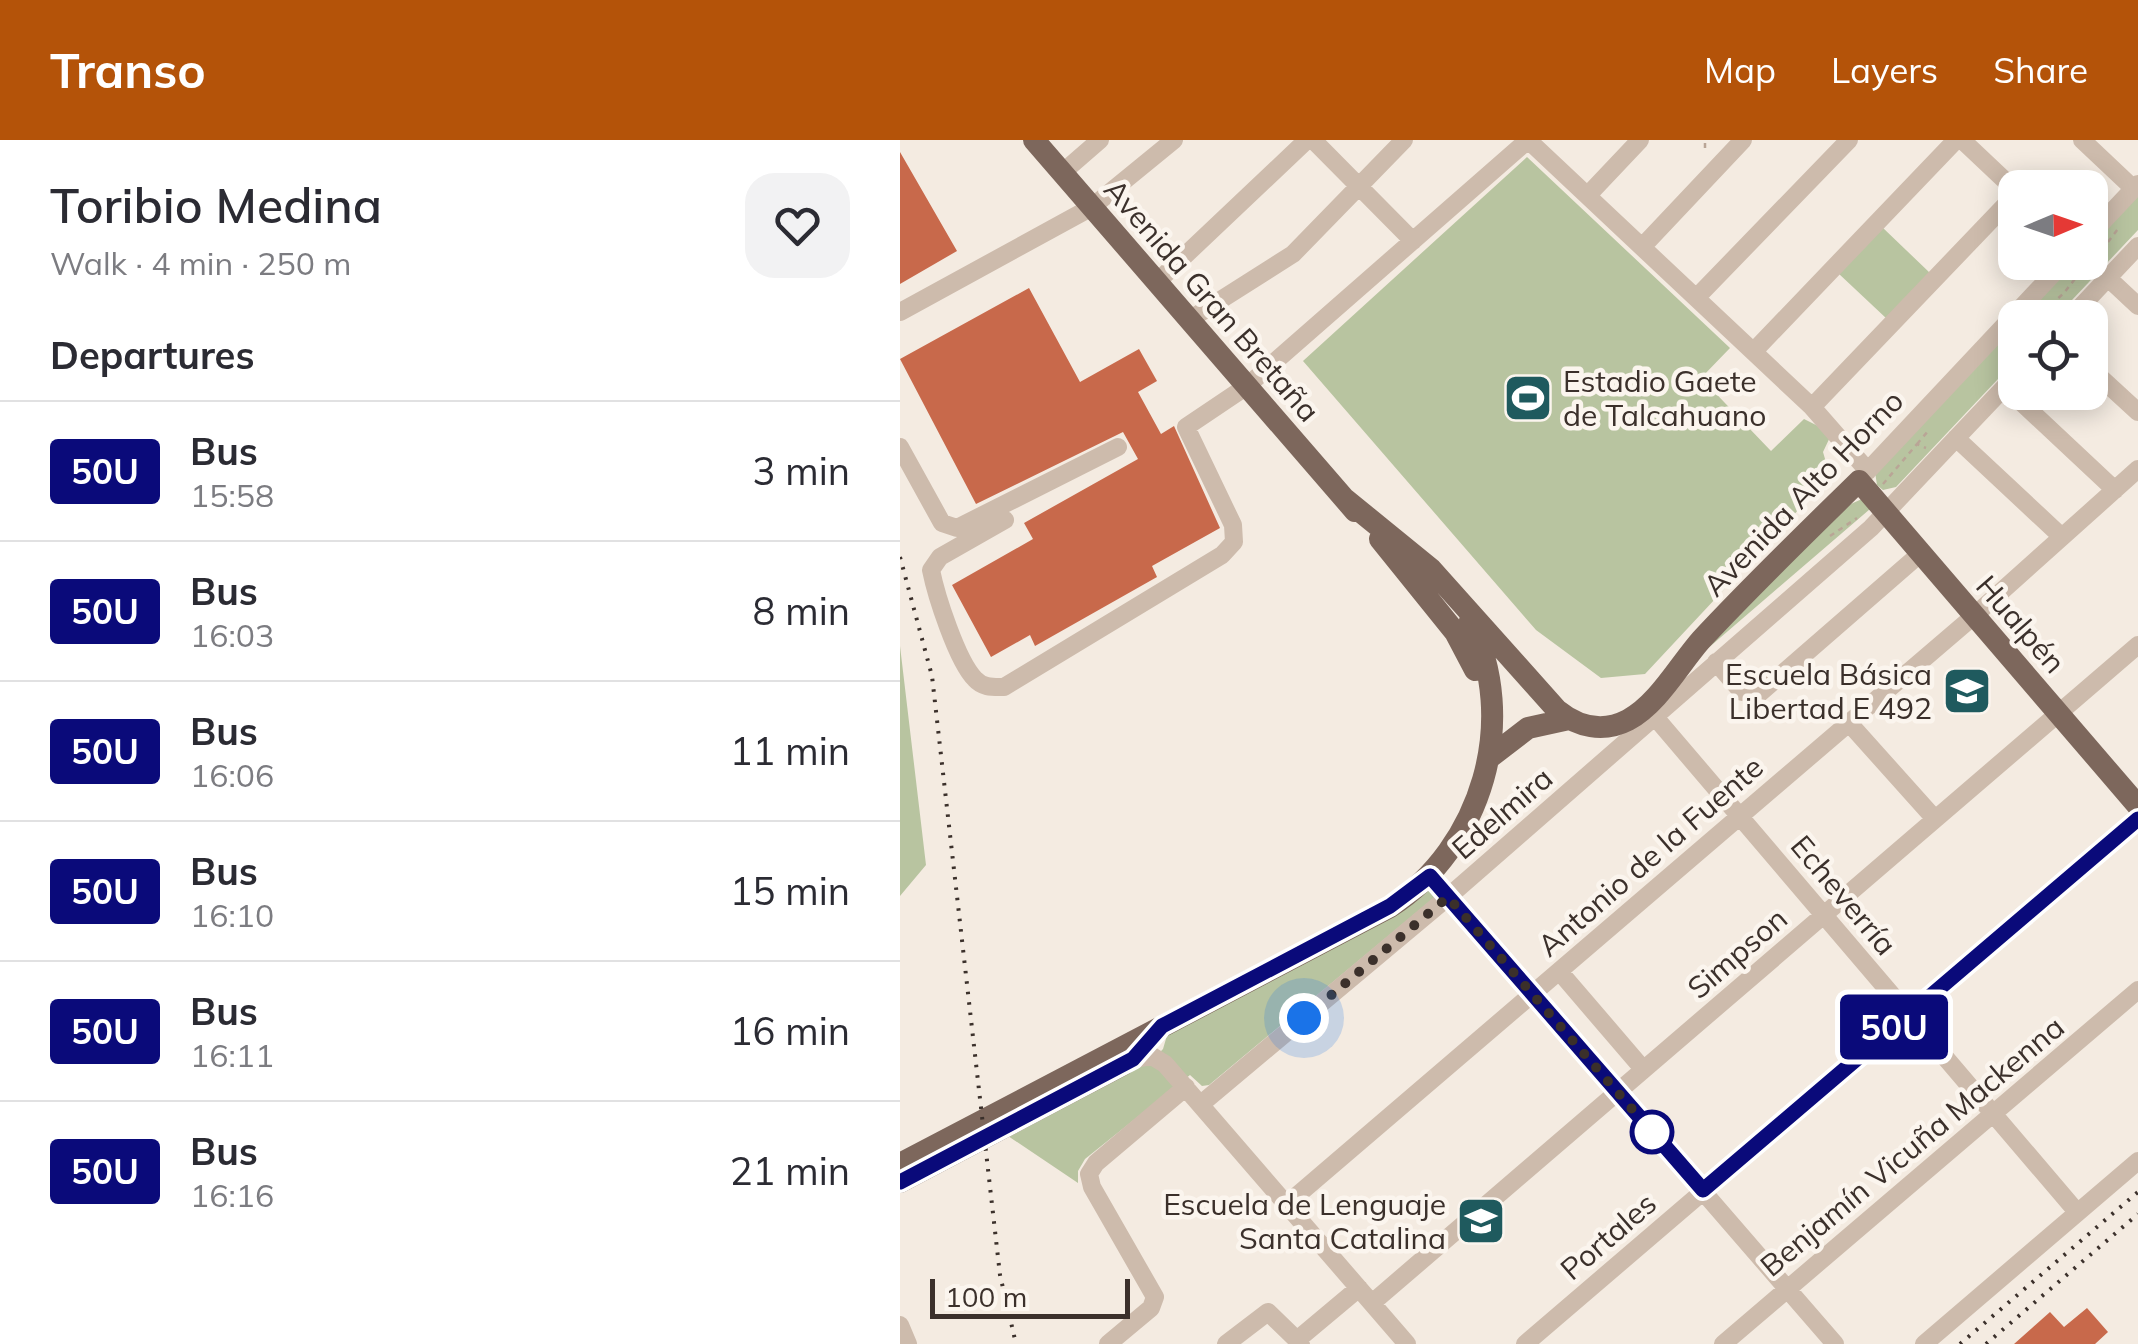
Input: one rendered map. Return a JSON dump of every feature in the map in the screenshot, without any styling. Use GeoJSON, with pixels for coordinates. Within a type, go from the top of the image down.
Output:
{"type":"FeatureCollection","features":[{"type":"Feature","properties":{"kind":"main road","name":"Avenida Gran Bretaña"},"geometry":{"type":"LineString","coordinates":[[1034,140],[1420,586],[1465,648],[1488,711]]}},
{"type":"Feature","properties":{"kind":"main road","name":"Hualpén"},"geometry":{"type":"LineString","coordinates":[[1872,490],[1921,553],[2138,806]]}},
{"type":"Feature","properties":{"kind":"main road","name":"Avenida Alto Horno"},"geometry":{"type":"LineString","coordinates":[[1489,758],[1528,728],[1569,719],[1588,726],[1609,726],[1650,711],[1701,640],[1872,490]]}},
{"type":"Feature","properties":{"kind":"main road","name":"Avenida Gran Bretaña"},"geometry":{"type":"LineString","coordinates":[[1345,500],[1446,584],[1569,719]]}},
{"type":"Feature","properties":{"kind":"main road","name":"Avenida Gran Bretaña"},"geometry":{"type":"LineString","coordinates":[[1446,584],[1468,618],[1484,659],[1489,758]]}},
{"type":"Feature","properties":{"kind":"main road"},"geometry":{"type":"LineString","coordinates":[[1420,586],[1468,618]]}},
{"type":"Feature","properties":{"kind":"main road","name":"Avenida Gran Bretaña"},"geometry":{"type":"LineString","coordinates":[[1468,618],[1491,634]]}},
{"type":"Feature","properties":{"kind":"main road"},"geometry":{"type":"LineString","coordinates":[[902,1162],[1390,906],[1430,876],[1468,821],[1489,758]]}},
{"type":"Feature","properties":{"kind":"main road"},"geometry":{"type":"LineString","coordinates":[[902,1162],[1133,1059],[1162,1026]]}},
{"type":"Feature","properties":{"kind":"street"},"geometry":{"type":"LineString","coordinates":[[1062,173],[1100,140]]}},
{"type":"Feature","properties":{"kind":"street"},"geometry":{"type":"LineString","coordinates":[[900,312],[1092,207],[1174,140]]}},
{"type":"Feature","properties":{"kind":"street"},"geometry":{"type":"LineString","coordinates":[[1157,282],[1310,140],[1413,241]]}},
{"type":"Feature","properties":{"kind":"street"},"geometry":{"type":"LineString","coordinates":[[1189,320],[1293,254],[1404,140]]}},
{"type":"Feature","properties":{"kind":"street"},"geometry":{"type":"LineString","coordinates":[[1005,520],[940,557],[931,570],[936,596],[973,678],[987,687],[1004,687],[1222,555],[1234,542],[1233,525],[1186,427],[1246,386],[1528,140],[1812,407],[1872,490]]}},
{"type":"Feature","properties":{"kind":"street"},"geometry":{"type":"LineString","coordinates":[[1588,196],[1640,140]]}},
{"type":"Feature","properties":{"kind":"street"},"geometry":{"type":"LineString","coordinates":[[1643,246],[1743,140]]}},
{"type":"Feature","properties":{"kind":"street"},"geometry":{"type":"LineString","coordinates":[[1697,297],[1849,140]]}},
{"type":"Feature","properties":{"kind":"street"},"geometry":{"type":"LineString","coordinates":[[1754,351],[1959,140],[1998,176]]}},
{"type":"Feature","properties":{"kind":"street"},"geometry":{"type":"LineString","coordinates":[[2082,140],[2136,186],[2108,220]]}},
{"type":"Feature","properties":{"kind":"street"},"geometry":{"type":"LineString","coordinates":[[1812,407],[1998,210]]}},
{"type":"Feature","properties":{"kind":"street"},"geometry":{"type":"LineString","coordinates":[[2132,252],[2108,278],[2138,306]]}},
{"type":"Feature","properties":{"kind":"street","name":"Avenida Alto Horno"},"geometry":{"type":"LineString","coordinates":[[1650,711],[1716,662],[1872,490],[2049,280]]}},
{"type":"Feature","properties":{"kind":"street"},"geometry":{"type":"LineString","coordinates":[[2087,300],[2106,280]]}},
{"type":"Feature","properties":{"kind":"street"},"geometry":{"type":"LineString","coordinates":[[2108,384],[2138,412]]}},
{"type":"Feature","properties":{"kind":"street","name":"Avenida Alto Horno"},"geometry":{"type":"LineString","coordinates":[[1872,490],[1942,454],[1998,394]]}},
{"type":"Feature","properties":{"kind":"street"},"geometry":{"type":"LineString","coordinates":[[2038,410],[2115,490]]}},
{"type":"Feature","properties":{"kind":"street"},"geometry":{"type":"LineString","coordinates":[[1956,438],[2062,537]]}},
{"type":"Feature","properties":{"kind":"street"},"geometry":{"type":"LineString","coordinates":[[900,447],[942,523],[957,528],[1118,447]]}},
{"type":"Feature","properties":{"kind":"street","name":"Antonio de la Fuente"},"geometry":{"type":"LineString","coordinates":[[1287,1204],[1537,999],[1558,971],[1974,615],[2138,469]]}},
{"type":"Feature","properties":{"kind":"street"},"geometry":{"type":"LineString","coordinates":[[1716,662],[1742,692],[1760,693],[1921,553]]}},
{"type":"Feature","properties":{"kind":"street","name":"Simpson"},"geometry":{"type":"LineString","coordinates":[[1299,1342],[1366,1296],[1611,1085],[1643,1069],[2138,645]]}},
{"type":"Feature","properties":{"kind":"street","name":"Echeverría"},"geometry":{"type":"LineString","coordinates":[[1650,711],[2077,1212]]}},
{"type":"Feature","properties":{"kind":"street","name":"Edelmira"},"geometry":{"type":"LineString","coordinates":[[1201,1104],[1448,897],[1650,711]]}},
{"type":"Feature","properties":{"kind":"street"},"geometry":{"type":"LineString","coordinates":[[1849,723],[1934,820]]}},
{"type":"Feature","properties":{"kind":"street","name":"Portales"},"geometry":{"type":"LineString","coordinates":[[1525,1344],[2138,819]]}},
{"type":"Feature","properties":{"kind":"street"},"geometry":{"type":"LineString","coordinates":[[1430,876],[1835,1344]]}},
{"type":"Feature","properties":{"kind":"street"},"geometry":{"type":"LineString","coordinates":[[1558,971],[1643,1069]]}},
{"type":"Feature","properties":{"kind":"street"},"geometry":{"type":"LineString","coordinates":[[1537,999],[1574,990]]}},
{"type":"Feature","properties":{"kind":"street","name":"Benjamín Vicuña Mackenna"},"geometry":{"type":"LineString","coordinates":[[1723,1344],[2138,990]]}},
{"type":"Feature","properties":{"kind":"street"},"geometry":{"type":"LineString","coordinates":[[1570,1037],[1596,1014]]}},
{"type":"Feature","properties":{"kind":"street"},"geometry":{"type":"LineString","coordinates":[[1611,1085],[1626,1049]]}},
{"type":"Feature","properties":{"kind":"street"},"geometry":{"type":"LineString","coordinates":[[1133,1059],[1156,1057],[1186,1087],[1408,1344]]}},
{"type":"Feature","properties":{"kind":"street"},"geometry":{"type":"LineString","coordinates":[[1108,1344],[1151,1308],[1155,1296],[1092,1188],[1089,1174],[1096,1162],[1186,1087]]}},
{"type":"Feature","properties":{"kind":"street"},"geometry":{"type":"LineString","coordinates":[[1924,1344],[2138,1160]]}},
{"type":"Feature","properties":{"kind":"street"},"geometry":{"type":"LineString","coordinates":[[1226,1344],[1268,1312],[1299,1342]]}},
{"type":"Feature","properties":{"kind":"street"},"geometry":{"type":"LineString","coordinates":[[900,1324],[908,1344]]}},
{"type":"Feature","properties":{"kind":"path"},"geometry":{"type":"LineString","coordinates":[[1705,140],[1705,148]]}},
{"type":"Feature","properties":{"kind":"path"},"geometry":{"type":"LineString","coordinates":[[2108,240],[2132,252]]}},
{"type":"Feature","properties":{"kind":"path"},"geometry":{"type":"LineString","coordinates":[[2054,300],[2074,280]]}},
{"type":"Feature","properties":{"kind":"path"},"geometry":{"type":"LineString","coordinates":[[1872,490],[1918,444],[1942,454]]}},
{"type":"Feature","properties":{"kind":"green space","name":"Estadio Gaete de Talcahuano"},"geometry":{"type":"Polygon","coordinates":[[[1527,157],[1730,348],[1701,378],[1771,451],[1804,419],[1832,433],[1823,452],[1830,476],[1645,674],[1601,678],[1536,630],[1303,361],[1527,157]]]}},
{"type":"Feature","properties":{"kind":"green space"},"geometry":{"type":"Polygon","coordinates":[[[2138,191],[2138,230],[2108,262],[2108,222],[2138,191]]]}},
{"type":"Feature","properties":{"kind":"green space"},"geometry":{"type":"Polygon","coordinates":[[[1882,227],[1930,273],[1887,319],[1838,273],[1882,227]]]}},
{"type":"Feature","properties":{"kind":"green space"},"geometry":{"type":"Polygon","coordinates":[[[2054,280],[2091,280],[2072,300],[2035,300],[2054,280]]]}},
{"type":"Feature","properties":{"kind":"green space"},"geometry":{"type":"Polygon","coordinates":[[[1998,338],[1998,379],[1896,487],[1883,490],[1877,485],[1875,472],[1998,338]]]}},
{"type":"Feature","properties":{"kind":"green space"},"geometry":{"type":"Polygon","coordinates":[[[1862,499],[1877,503],[1692,662],[1833,512],[1862,499]]]}},
{"type":"Feature","properties":{"kind":"green space"},"geometry":{"type":"Polygon","coordinates":[[[900,646],[926,865],[900,896],[900,646]]]}},
{"type":"Feature","properties":{"kind":"green space"},"geometry":{"type":"Polygon","coordinates":[[[1428,889],[1435,897],[1209,1085],[1202,1086],[1190,1075],[1085,1159],[1078,1171],[1078,1183],[1008,1136],[1151,1061],[1163,1049],[1168,1032],[1428,889]]]}},
{"type":"Feature","properties":{"kind":"building"},"geometry":{"type":"Polygon","coordinates":[[[900,152],[957,251],[900,284],[900,152]]]}},
{"type":"Feature","properties":{"kind":"building"},"geometry":{"type":"Polygon","coordinates":[[[1029,288],[1080,382],[1139,349],[1157,381],[1138,392],[1161,434],[1174,426],[1220,528],[1152,566],[1157,577],[1035,646],[1030,635],[991,657],[952,585],[1033,539],[1024,523],[1138,459],[1123,432],[976,504],[900,359],[1029,288]]]}},
{"type":"Feature","properties":{"kind":"building"},"geometry":{"type":"Polygon","coordinates":[[[2087,1308],[2108,1332],[2095,1344],[2014,1344],[2050,1312],[2064,1327],[2087,1308]]]}},
{"type":"Feature","properties":{"kind":"railway"},"geometry":{"type":"LineString","coordinates":[[900,557],[932,676],[1000,1275],[1016,1344]]}},
{"type":"Feature","properties":{"kind":"railway"},"geometry":{"type":"LineString","coordinates":[[1960,1344],[2138,1192]]}},
{"type":"Feature","properties":{"kind":"railway"},"geometry":{"type":"LineString","coordinates":[[1986,1344],[2138,1214]]}},
{"type":"Feature","properties":{"kind":"bus line","name":"50U"},"geometry":{"type":"LineString","coordinates":[[900,1182],[1133,1059],[1162,1026],[1390,906],[1430,876],[1703,1190],[2138,819]]}},
{"type":"Feature","properties":{"kind":"place","name":"Estadio Gaete de Talcahuano"},"geometry":{"type":"Point","coordinates":[1528,398]}},
{"type":"Feature","properties":{"kind":"place","name":"Escuela Básica Libertad E 492"},"geometry":{"type":"Point","coordinates":[1967,691]}},
{"type":"Feature","properties":{"kind":"place","name":"Escuela de Lenguaje Santa Catalina"},"geometry":{"type":"Point","coordinates":[1481,1221]}},
{"type":"Feature","properties":{"kind":"route"},"geometry":{"type":"LineString","coordinates":[[1304,1018],[1448,897],[1652,1132]]}}]}
